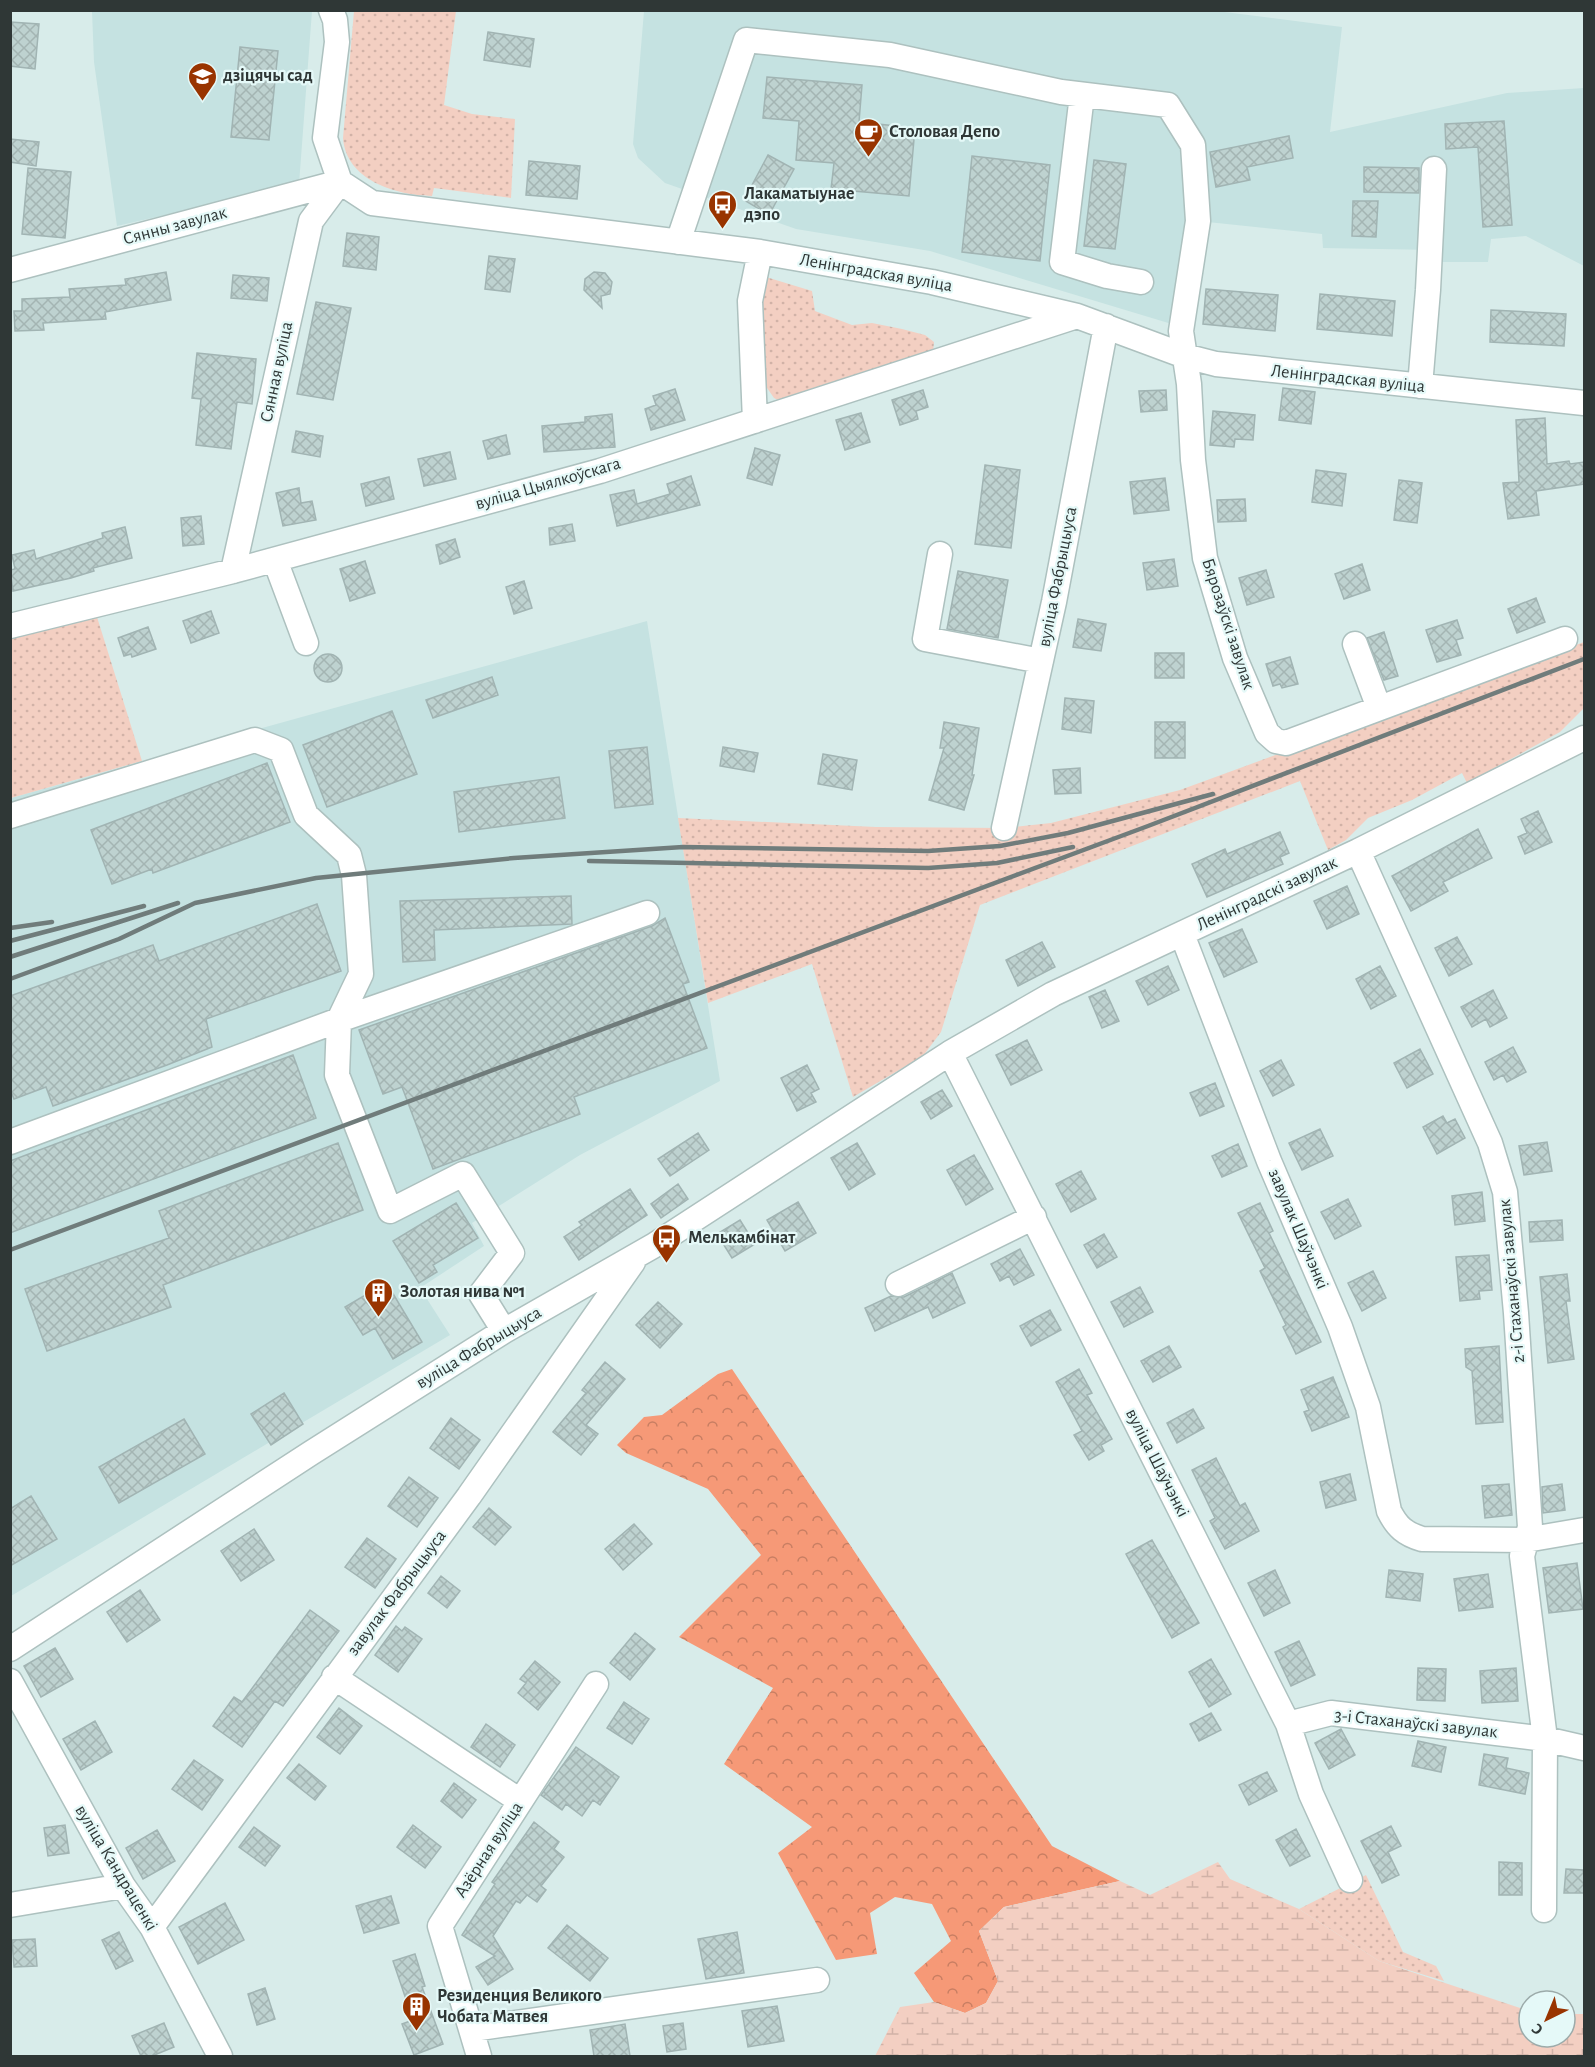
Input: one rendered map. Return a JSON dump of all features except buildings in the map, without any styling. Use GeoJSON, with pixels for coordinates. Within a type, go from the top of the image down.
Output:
{"type":"FeatureCollection","features":[{"type":"Feature","properties":{"kind":"street"},"geometry":{"type":"LineString","coordinates":[[331,10],[335,20],[337,42],[326,138],[340,182]]}},
{"type":"Feature","properties":{"kind":"street"},"geometry":{"type":"LineString","coordinates":[[678,242],[746,40],[890,55],[1082,95],[1062,262],[1107,276],[1141,282]]}},
{"type":"Feature","properties":{"kind":"street","name":"Бярозаўскі завулак"},"geometry":{"type":"LineString","coordinates":[[1082,95],[1168,105],[1193,145],[1198,221],[1181,331],[1189,384],[1193,460],[1205,558],[1235,658],[1267,733],[1276,741],[1286,743],[1565,639]]}},
{"type":"Feature","properties":{"kind":"street"},"geometry":{"type":"LineString","coordinates":[[1420,386],[1428,290],[1434,169]]}},
{"type":"Feature","properties":{"kind":"street","name":"Ленінградская вуліца"},"geometry":{"type":"LineString","coordinates":[[340,182],[372,203],[760,252],[932,282],[1077,316],[1185,356],[1216,364],[1584,403]]}},
{"type":"Feature","properties":{"kind":"street","name":"Сянны завулак"},"geometry":{"type":"LineString","coordinates":[[10,270],[340,182]]}},
{"type":"Feature","properties":{"kind":"street","name":"Сянная вуліца"},"geometry":{"type":"LineString","coordinates":[[233,571],[311,220],[340,182]]}},
{"type":"Feature","properties":{"kind":"street"},"geometry":{"type":"LineString","coordinates":[[755,421],[750,301],[760,252]]}},
{"type":"Feature","properties":{"kind":"street","name":"вуліца Цыялкоўскага"},"geometry":{"type":"LineString","coordinates":[[10,626],[275,560],[600,471],[1077,316]]}},
{"type":"Feature","properties":{"kind":"street","name":"вуліца Фабрыцыуса"},"geometry":{"type":"LineString","coordinates":[[1004,828],[1041,661],[1106,326]]}},
{"type":"Feature","properties":{"kind":"street"},"geometry":{"type":"LineString","coordinates":[[940,554],[925,639],[1041,661]]}},
{"type":"Feature","properties":{"kind":"street"},"geometry":{"type":"LineString","coordinates":[[275,560],[306,643]]}},
{"type":"Feature","properties":{"kind":"street"},"geometry":{"type":"LineString","coordinates":[[1355,644],[1379,708]]}},
{"type":"Feature","properties":{"kind":"street","name":"Ленінградскі завулак"},"geometry":{"type":"LineString","coordinates":[[950,1053],[1053,994],[1358,852],[1584,738]]}},
{"type":"Feature","properties":{"kind":"street"},"geometry":{"type":"LineString","coordinates":[[10,816],[255,740],[281,750],[306,815],[349,855],[354,875],[362,974],[339,1020],[337,1075],[390,1211],[463,1174],[512,1253],[481,1294],[504,1331]]}},
{"type":"Feature","properties":{"kind":"street","name":"2-і Стаханаўскі завулак"},"geometry":{"type":"LineString","coordinates":[[1358,852],[1490,1143],[1505,1192],[1516,1313],[1530,1527],[1522,1557],[1545,1739]]}},
{"type":"Feature","properties":{"kind":"street"},"geometry":{"type":"LineString","coordinates":[[10,1142],[339,1020],[647,914]]}},
{"type":"Feature","properties":{"kind":"street","name":"завулак Шаўчэнкі"},"geometry":{"type":"LineString","coordinates":[[1182,934],[1269,1161],[1340,1327],[1368,1407],[1389,1511],[1400,1529],[1422,1539],[1526,1540]]}},
{"type":"Feature","properties":{"kind":"street","name":"вуліца Фабрыцыуса"},"geometry":{"type":"LineString","coordinates":[[10,1649],[504,1331],[638,1255],[950,1053]]}},
{"type":"Feature","properties":{"kind":"street","name":"вуліца Шаўчэнкі"},"geometry":{"type":"LineString","coordinates":[[950,1053],[1288,1724],[1311,1794],[1350,1880]]}},
{"type":"Feature","properties":{"kind":"street"},"geometry":{"type":"LineString","coordinates":[[898,1284],[1034,1217]]}},
{"type":"Feature","properties":{"kind":"street","name":"завулак Фабрыцыуса"},"geometry":{"type":"LineString","coordinates":[[152,1928],[469,1496],[638,1255]]}},
{"type":"Feature","properties":{"kind":"street"},"geometry":{"type":"LineString","coordinates":[[1526,1540],[1584,1530]]}},
{"type":"Feature","properties":{"kind":"street"},"geometry":{"type":"LineString","coordinates":[[334,1677],[520,1801]]}},
{"type":"Feature","properties":{"kind":"street","name":"вуліца Кандраценкі"},"geometry":{"type":"LineString","coordinates":[[10,1681],[123,1886],[152,1928],[220,2056]]}},
{"type":"Feature","properties":{"kind":"street","name":"Азёрная вуліца"},"geometry":{"type":"LineString","coordinates":[[479,2056],[440,1926],[596,1684]]}},
{"type":"Feature","properties":{"kind":"street","name":"3-і Стаханаўскі завулак"},"geometry":{"type":"LineString","coordinates":[[1288,1724],[1331,1713],[1545,1739],[1584,1748]]}},
{"type":"Feature","properties":{"kind":"street"},"geometry":{"type":"LineString","coordinates":[[1544,1910],[1545,1739]]}},
{"type":"Feature","properties":{"kind":"street"},"geometry":{"type":"LineString","coordinates":[[10,1905],[123,1886]]}},
{"type":"Feature","properties":{"kind":"street"},"geometry":{"type":"LineString","coordinates":[[472,2029],[818,1980]]}},
{"type":"Feature","properties":{"kind":"shaded area","name":"Лакаматыунае дэпо"},"geometry":{"type":"Polygon","coordinates":[[[1209,10],[1342,27],[1330,132],[1507,93],[1584,88],[1584,266],[1526,236],[1491,239],[1488,262],[1437,262],[1435,250],[1323,248],[1322,234],[1198,221],[1175,325],[930,251],[796,229],[665,183],[638,158],[633,144],[644,11],[1209,10]]]}},
{"type":"Feature","properties":{"kind":"shaded area","name":"дзіцячы сад"},"geometry":{"type":"Polygon","coordinates":[[[92,11],[312,11],[299,184],[117,226],[94,62],[92,11]]]}},
{"type":"Feature","properties":{"kind":"shaded area"},"geometry":{"type":"Polygon","coordinates":[[[647,621],[720,1081],[580,1155],[472,1223],[484,1246],[420,1288],[450,1335],[11,1596],[11,798],[647,621]]]}},
{"type":"Feature","properties":{"kind":"green space"},"geometry":{"type":"Polygon","coordinates":[[[354,11],[456,11],[444,105],[472,114],[515,119],[511,198],[434,188],[432,196],[403,192],[375,182],[353,165],[346,153],[343,138],[354,11]]]}},
{"type":"Feature","properties":{"kind":"green space"},"geometry":{"type":"Polygon","coordinates":[[[766,277],[812,291],[815,311],[852,325],[872,323],[925,335],[934,342],[933,352],[782,402],[774,398],[765,385],[760,283],[766,277]]]}},
{"type":"Feature","properties":{"kind":"green space"},"geometry":{"type":"Polygon","coordinates":[[[97,617],[142,761],[11,798],[11,639],[97,617]]]}},
{"type":"Feature","properties":{"kind":"green space"},"geometry":{"type":"Polygon","coordinates":[[[1584,642],[1584,708],[1560,732],[1467,783],[1462,773],[1412,800],[1368,818],[1346,840],[1328,850],[1300,781],[980,905],[941,1032],[923,1056],[853,1097],[812,964],[708,1003],[678,818],[876,827],[1004,828],[1051,823],[1180,790],[1584,642]]]}},
{"type":"Feature","properties":{"kind":"green space"},"geometry":{"type":"Polygon","coordinates":[[[732,1369],[1052,1846],[1120,1881],[1004,1907],[979,1931],[998,1981],[986,2003],[965,2013],[934,2002],[914,1973],[951,1941],[932,1904],[895,1897],[870,1913],[877,1954],[836,1960],[778,1853],[812,1827],[724,1764],[773,1688],[679,1637],[761,1555],[708,1489],[626,1453],[617,1445],[644,1417],[662,1415],[718,1374],[732,1369]]]}},
{"type":"Feature","properties":{"kind":"green space"},"geometry":{"type":"Polygon","coordinates":[[[1218,1862],[1230,1879],[1299,1909],[1379,1961],[1517,2007],[1517,2049],[1577,2049],[1577,2014],[1584,2014],[1584,2056],[875,2056],[900,2007],[934,2002],[965,2013],[986,2003],[998,1981],[979,1931],[1004,1907],[1120,1881],[1150,1895],[1218,1862]]]}},
{"type":"Feature","properties":{"kind":"green space"},"geometry":{"type":"Polygon","coordinates":[[[1366,1875],[1403,1952],[1436,1966],[1444,1981],[1379,1961],[1299,1909],[1366,1875]]]}},
{"type":"Feature","properties":{"kind":"railway"},"geometry":{"type":"LineString","coordinates":[[10,1250],[1148,826],[1584,659]]}},
{"type":"Feature","properties":{"kind":"railway"},"geometry":{"type":"LineString","coordinates":[[10,979],[119,939],[195,903],[316,878],[514,858],[683,847],[928,851],[1000,846],[1068,833],[1213,794]]}},
{"type":"Feature","properties":{"kind":"railway"},"geometry":{"type":"LineString","coordinates":[[589,861],[928,868],[997,863],[1073,847]]}},
{"type":"Feature","properties":{"kind":"railway"},"geometry":{"type":"LineString","coordinates":[[10,957],[178,903]]}},
{"type":"Feature","properties":{"kind":"railway"},"geometry":{"type":"LineString","coordinates":[[10,941],[144,906]]}},
{"type":"Feature","properties":{"kind":"railway"},"geometry":{"type":"LineString","coordinates":[[10,928],[52,922]]}},
{"type":"Feature","properties":{"kind":"place","name":"дзіцячы сад"},"geometry":{"type":"Point","coordinates":[202,102]}},
{"type":"Feature","properties":{"kind":"place","name":"Столовая Депо"},"geometry":{"type":"Point","coordinates":[868,158]}},
{"type":"Feature","properties":{"kind":"place","name":"Лакаматыунае дэпо"},"geometry":{"type":"Point","coordinates":[723,230]}},
{"type":"Feature","properties":{"kind":"place","name":"Мелькамбінат"},"geometry":{"type":"Point","coordinates":[667,1264]}},
{"type":"Feature","properties":{"kind":"place","name":"Золотая нива №1"},"geometry":{"type":"Point","coordinates":[379,1318]}},
{"type":"Feature","properties":{"kind":"place","name":"Резиденция Великого Чобата Матвея"},"geometry":{"type":"Point","coordinates":[416,2032]}}]}
